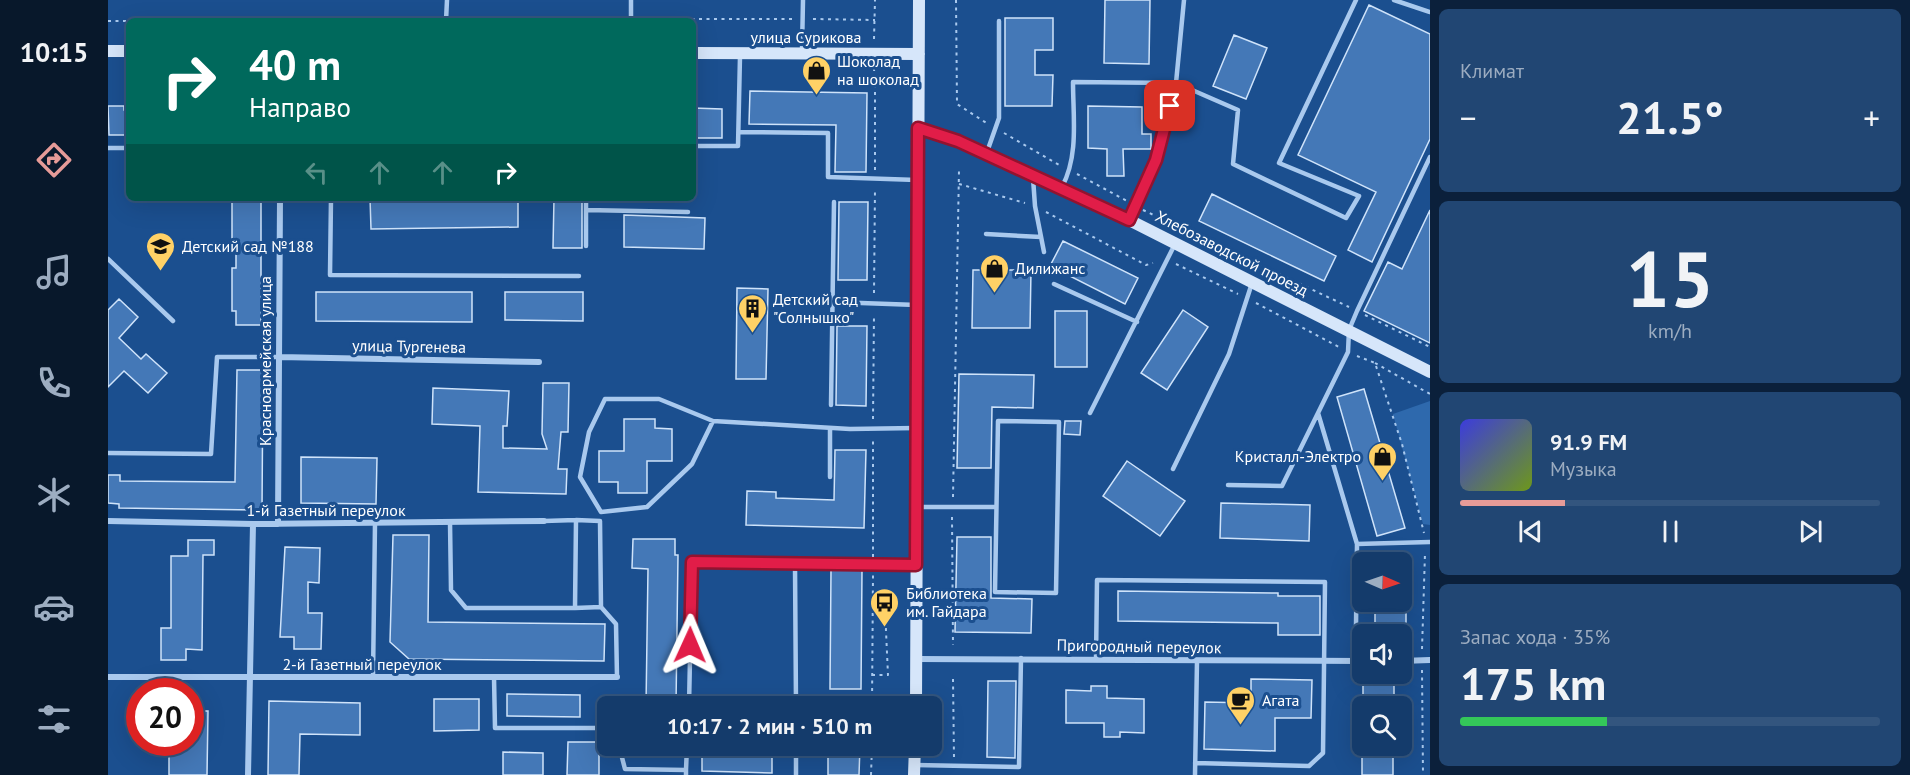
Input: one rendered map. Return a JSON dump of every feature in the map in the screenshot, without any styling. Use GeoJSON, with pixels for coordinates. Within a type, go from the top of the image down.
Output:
{"type":"FeatureCollection","features":[{"type":"Feature","properties":{"kind":"street"},"geometry":{"type":"LineString","coordinates":[[916,696],[919,0]]}},
{"type":"Feature","properties":{"kind":"street"},"geometry":{"type":"LineString","coordinates":[[108,51],[126,51]]}},
{"type":"Feature","properties":{"kind":"street","name":"улица Сурикова"},"geometry":{"type":"LineString","coordinates":[[696,53],[920,54]]}},
{"type":"Feature","properties":{"kind":"street","name":"Хлебозаводской проезд"},"geometry":{"type":"LineString","coordinates":[[918,128],[986,154],[1129,220],[1425,370]]}},
{"type":"Feature","properties":{"kind":"street","name":"Красноармейская улица"},"geometry":{"type":"LineString","coordinates":[[278,524],[279,201]]}},
{"type":"Feature","properties":{"kind":"street","name":"улица Тургенева"},"geometry":{"type":"LineString","coordinates":[[279,357],[539,362]]}},
{"type":"Feature","properties":{"kind":"street"},"geometry":{"type":"LineString","coordinates":[[1425,370],[1430,381]]}},
{"type":"Feature","properties":{"kind":"street","name":"1-й Газетный переулок"},"geometry":{"type":"LineString","coordinates":[[108,521],[278,524],[544,521]]}},
{"type":"Feature","properties":{"kind":"street"},"geometry":{"type":"LineString","coordinates":[[249,775],[252,524]]}},
{"type":"Feature","properties":{"kind":"street","name":"Пригородный переулок"},"geometry":{"type":"LineString","coordinates":[[916,659],[1352,661]]}},
{"type":"Feature","properties":{"kind":"street"},"geometry":{"type":"LineString","coordinates":[[1412,660],[1430,660]]}},
{"type":"Feature","properties":{"kind":"street","name":"2-й Газетный переулок"},"geometry":{"type":"LineString","coordinates":[[108,677],[617,676]]}},
{"type":"Feature","properties":{"kind":"lane"},"geometry":{"type":"LineString","coordinates":[[447,0],[447,18]]}},
{"type":"Feature","properties":{"kind":"lane"},"geometry":{"type":"LineString","coordinates":[[631,0],[631,18]]}},
{"type":"Feature","properties":{"kind":"lane"},"geometry":{"type":"LineString","coordinates":[[802,53],[803,0]]}},
{"type":"Feature","properties":{"kind":"lane"},"geometry":{"type":"LineString","coordinates":[[1129,220],[1156,160],[1176,83],[1184,0]]}},
{"type":"Feature","properties":{"kind":"lane"},"geometry":{"type":"LineString","coordinates":[[1061,188],[1071,171],[1074,145],[1073,82],[1176,83],[1238,110],[1233,164],[1346,218],[1359,196],[1279,163],[1356,0]]}},
{"type":"Feature","properties":{"kind":"lane"},"geometry":{"type":"LineString","coordinates":[[1394,0],[1430,12]]}},
{"type":"Feature","properties":{"kind":"lane"},"geometry":{"type":"LineString","coordinates":[[986,154],[996,129],[999,110],[999,21]]}},
{"type":"Feature","properties":{"kind":"lane"},"geometry":{"type":"LineString","coordinates":[[696,146],[738,146],[740,53]]}},
{"type":"Feature","properties":{"kind":"lane"},"geometry":{"type":"LineString","coordinates":[[739,132],[828,133],[828,177],[917,180]]}},
{"type":"Feature","properties":{"kind":"lane"},"geometry":{"type":"LineString","coordinates":[[108,148],[126,148]]}},
{"type":"Feature","properties":{"kind":"lane"},"geometry":{"type":"LineString","coordinates":[[1228,485],[1282,486],[1347,352],[1349,330],[1357,311],[1430,157]]}},
{"type":"Feature","properties":{"kind":"lane"},"geometry":{"type":"LineString","coordinates":[[1033,175],[1035,206],[1044,252]]}},
{"type":"Feature","properties":{"kind":"lane"},"geometry":{"type":"LineString","coordinates":[[331,201],[330,275],[579,276]]}},
{"type":"Feature","properties":{"kind":"lane"},"geometry":{"type":"LineString","coordinates":[[586,201],[586,246]]}},
{"type":"Feature","properties":{"kind":"lane"},"geometry":{"type":"LineString","coordinates":[[831,405],[834,202]]}},
{"type":"Feature","properties":{"kind":"lane"},"geometry":{"type":"LineString","coordinates":[[586,210],[688,212]]}},
{"type":"Feature","properties":{"kind":"lane"},"geometry":{"type":"LineString","coordinates":[[986,234],[1041,237]]}},
{"type":"Feature","properties":{"kind":"lane"},"geometry":{"type":"LineString","coordinates":[[1090,413],[1175,244]]}},
{"type":"Feature","properties":{"kind":"lane"},"geometry":{"type":"LineString","coordinates":[[108,259],[173,321]]}},
{"type":"Feature","properties":{"kind":"lane"},"geometry":{"type":"LineString","coordinates":[[1173,469],[1229,354],[1243,312],[1245,297],[1252,282]]}},
{"type":"Feature","properties":{"kind":"lane"},"geometry":{"type":"LineString","coordinates":[[1054,284],[1137,321]]}},
{"type":"Feature","properties":{"kind":"lane"},"geometry":{"type":"LineString","coordinates":[[832,302],[916,305]]}},
{"type":"Feature","properties":{"kind":"lane"},"geometry":{"type":"LineString","coordinates":[[108,453],[211,454],[217,357],[279,357]]}},
{"type":"Feature","properties":{"kind":"lane"},"geometry":{"type":"LineString","coordinates":[[713,421],[692,464],[647,507],[601,512],[580,477],[589,432],[605,399],[659,399],[713,421],[830,428],[916,428]]}},
{"type":"Feature","properties":{"kind":"lane"},"geometry":{"type":"LineString","coordinates":[[1318,412],[1357,544],[1356,624]]}},
{"type":"Feature","properties":{"kind":"lane"},"geometry":{"type":"LineString","coordinates":[[998,421],[1059,422],[1056,593],[995,592],[996,507],[998,421]]}},
{"type":"Feature","properties":{"kind":"lane"},"geometry":{"type":"LineString","coordinates":[[830,428],[830,477]]}},
{"type":"Feature","properties":{"kind":"lane"},"geometry":{"type":"LineString","coordinates":[[916,507],[996,507]]}},
{"type":"Feature","properties":{"kind":"lane"},"geometry":{"type":"LineString","coordinates":[[575,608],[576,520]]}},
{"type":"Feature","properties":{"kind":"lane"},"geometry":{"type":"LineString","coordinates":[[544,521],[600,521],[601,607],[616,624],[617,676]]}},
{"type":"Feature","properties":{"kind":"lane"},"geometry":{"type":"LineString","coordinates":[[450,522],[451,590],[466,608],[601,607]]}},
{"type":"Feature","properties":{"kind":"lane"},"geometry":{"type":"LineString","coordinates":[[373,677],[375,523]]}},
{"type":"Feature","properties":{"kind":"lane"},"geometry":{"type":"LineString","coordinates":[[1357,544],[1428,542]]}},
{"type":"Feature","properties":{"kind":"lane"},"geometry":{"type":"LineString","coordinates":[[689,696],[692,562],[916,565]]}},
{"type":"Feature","properties":{"kind":"lane"},"geometry":{"type":"LineString","coordinates":[[795,565],[796,696]]}},
{"type":"Feature","properties":{"kind":"lane"},"geometry":{"type":"LineString","coordinates":[[1096,659],[1097,580],[1325,582],[1323,753],[1308,766],[1195,763]]}},
{"type":"Feature","properties":{"kind":"lane"},"geometry":{"type":"LineString","coordinates":[[914,770],[954,764],[1019,767],[1021,658]]}},
{"type":"Feature","properties":{"kind":"lane"},"geometry":{"type":"LineString","coordinates":[[1195,775],[1197,661]]}},
{"type":"Feature","properties":{"kind":"lane"},"geometry":{"type":"LineString","coordinates":[[494,677],[495,728],[597,728]]}},
{"type":"Feature","properties":{"kind":"lane"},"geometry":{"type":"LineString","coordinates":[[622,756],[625,769],[686,773],[687,756]]}},
{"type":"Feature","properties":{"kind":"lane"},"geometry":{"type":"LineString","coordinates":[[796,756],[796,775]]}},
{"type":"Feature","properties":{"kind":"path"},"geometry":{"type":"LineString","coordinates":[[874,39],[875,0]]}},
{"type":"Feature","properties":{"kind":"path"},"geometry":{"type":"LineString","coordinates":[[956,0],[957,104],[996,129],[1136,206],[1430,347]]}},
{"type":"Feature","properties":{"kind":"path"},"geometry":{"type":"LineString","coordinates":[[696,20],[875,20]]}},
{"type":"Feature","properties":{"kind":"path"},"geometry":{"type":"LineString","coordinates":[[108,21],[126,21]]}},
{"type":"Feature","properties":{"kind":"path"},"geometry":{"type":"LineString","coordinates":[[872,696],[874,69]]}},
{"type":"Feature","properties":{"kind":"path"},"geometry":{"type":"LineString","coordinates":[[953,645],[952,507],[959,170]]}},
{"type":"Feature","properties":{"kind":"path"},"geometry":{"type":"LineString","coordinates":[[959,184],[1035,206],[1146,265],[1168,260],[1245,297],[1347,352],[1375,363],[1430,394]]}},
{"type":"Feature","properties":{"kind":"path"},"geometry":{"type":"LineString","coordinates":[[1388,333],[1391,328]]}},
{"type":"Feature","properties":{"kind":"path"},"geometry":{"type":"LineString","coordinates":[[1375,363],[1402,444],[1428,542],[1422,660],[1423,775]]}},
{"type":"Feature","properties":{"kind":"path"},"geometry":{"type":"LineString","coordinates":[[872,608],[885,609],[888,675],[872,675]]}},
{"type":"Feature","properties":{"kind":"path"},"geometry":{"type":"LineString","coordinates":[[953,680],[954,764]]}},
{"type":"Feature","properties":{"kind":"path"},"geometry":{"type":"LineString","coordinates":[[872,756],[872,775]]}},
{"type":"Feature","properties":{"kind":"shaded area"},"geometry":{"type":"Polygon","coordinates":[[[1430,401],[1430,525],[1423,524],[1393,414],[1430,401]]]}},
{"type":"Feature","properties":{"kind":"building"},"geometry":{"type":"Polygon","coordinates":[[[1105,0],[1150,0],[1149,64],[1104,63],[1105,0]]]}},
{"type":"Feature","properties":{"kind":"building"},"geometry":{"type":"Polygon","coordinates":[[[1369,5],[1430,34],[1430,139],[1372,262],[1348,250],[1376,192],[1298,155],[1369,5]]]}},
{"type":"Feature","properties":{"kind":"building"},"geometry":{"type":"Polygon","coordinates":[[[1005,18],[1053,18],[1053,50],[1035,50],[1035,75],[1053,75],[1052,106],[1005,106],[1005,18]]]}},
{"type":"Feature","properties":{"kind":"building"},"geometry":{"type":"Polygon","coordinates":[[[1234,35],[1267,48],[1246,99],[1213,86],[1234,35]]]}},
{"type":"Feature","properties":{"kind":"building"},"geometry":{"type":"Polygon","coordinates":[[[750,91],[867,93],[866,172],[835,172],[836,125],[749,124],[750,91]]]}},
{"type":"Feature","properties":{"kind":"building"},"geometry":{"type":"Polygon","coordinates":[[[108,106],[124,106],[126,135],[109,135],[108,106]]]}},
{"type":"Feature","properties":{"kind":"building"},"geometry":{"type":"Polygon","coordinates":[[[1088,106],[1142,107],[1142,134],[1151,134],[1151,149],[1123,149],[1124,176],[1107,176],[1107,149],[1088,148],[1088,106]]]}},
{"type":"Feature","properties":{"kind":"building"},"geometry":{"type":"Polygon","coordinates":[[[696,108],[722,109],[722,138],[696,138],[696,108]]]}},
{"type":"Feature","properties":{"kind":"building"},"geometry":{"type":"Polygon","coordinates":[[[1212,194],[1336,256],[1324,281],[1199,221],[1212,194]]]}},
{"type":"Feature","properties":{"kind":"building"},"geometry":{"type":"Polygon","coordinates":[[[232,201],[261,201],[261,325],[236,325],[236,311],[232,311],[232,268],[236,268],[236,240],[232,240],[232,201]]]}},
{"type":"Feature","properties":{"kind":"building"},"geometry":{"type":"Polygon","coordinates":[[[370,201],[518,201],[518,227],[371,229],[370,201]]]}},
{"type":"Feature","properties":{"kind":"building"},"geometry":{"type":"Polygon","coordinates":[[[554,201],[582,201],[582,248],[553,248],[554,201]]]}},
{"type":"Feature","properties":{"kind":"building"},"geometry":{"type":"Polygon","coordinates":[[[839,202],[868,202],[867,280],[838,280],[839,202]]]}},
{"type":"Feature","properties":{"kind":"building"},"geometry":{"type":"Polygon","coordinates":[[[1430,210],[1430,343],[1364,311],[1388,262],[1402,269],[1430,210]]]}},
{"type":"Feature","properties":{"kind":"building"},"geometry":{"type":"Polygon","coordinates":[[[624,215],[705,218],[704,249],[624,247],[624,215]]]}},
{"type":"Feature","properties":{"kind":"building"},"geometry":{"type":"Polygon","coordinates":[[[1063,241],[1138,278],[1125,304],[1050,266],[1063,241]]]}},
{"type":"Feature","properties":{"kind":"building"},"geometry":{"type":"Polygon","coordinates":[[[973,270],[1031,270],[1030,328],[972,328],[973,270]]]}},
{"type":"Feature","properties":{"kind":"building","name":"Детский сад \"Солнышко\""},"geometry":{"type":"Polygon","coordinates":[[[737,288],[768,289],[766,379],[736,379],[737,288]]]}},
{"type":"Feature","properties":{"kind":"building"},"geometry":{"type":"Polygon","coordinates":[[[316,292],[472,292],[472,322],[316,321],[316,292]]]}},
{"type":"Feature","properties":{"kind":"building"},"geometry":{"type":"Polygon","coordinates":[[[505,292],[583,292],[583,321],[505,320],[505,292]]]}},
{"type":"Feature","properties":{"kind":"building"},"geometry":{"type":"Polygon","coordinates":[[[119,299],[138,317],[119,338],[141,359],[146,354],[167,373],[148,393],[124,371],[108,387],[108,310],[119,299]]]}},
{"type":"Feature","properties":{"kind":"building"},"geometry":{"type":"Polygon","coordinates":[[[1183,310],[1208,327],[1167,390],[1141,373],[1183,310]]]}},
{"type":"Feature","properties":{"kind":"building"},"geometry":{"type":"Polygon","coordinates":[[[1055,311],[1087,311],[1087,367],[1055,367],[1055,311]]]}},
{"type":"Feature","properties":{"kind":"building"},"geometry":{"type":"Polygon","coordinates":[[[837,326],[867,326],[866,406],[836,405],[837,326]]]}},
{"type":"Feature","properties":{"kind":"building"},"geometry":{"type":"Polygon","coordinates":[[[237,370],[263,370],[262,510],[119,508],[119,504],[108,503],[108,475],[120,475],[120,481],[235,482],[237,370]]]}},
{"type":"Feature","properties":{"kind":"building"},"geometry":{"type":"Polygon","coordinates":[[[959,374],[1034,375],[1033,408],[992,407],[991,468],[957,468],[959,374]]]}},
{"type":"Feature","properties":{"kind":"building"},"geometry":{"type":"Polygon","coordinates":[[[543,383],[569,383],[568,432],[561,432],[558,469],[567,469],[566,494],[478,492],[480,426],[432,424],[433,388],[509,391],[507,426],[503,426],[503,448],[547,449],[542,434],[543,383]]]}},
{"type":"Feature","properties":{"kind":"building"},"geometry":{"type":"Polygon","coordinates":[[[1364,389],[1405,528],[1377,536],[1337,397],[1364,389]]]}},
{"type":"Feature","properties":{"kind":"building"},"geometry":{"type":"Polygon","coordinates":[[[624,419],[655,419],[655,428],[672,429],[672,461],[647,461],[647,493],[618,493],[618,482],[599,482],[599,451],[624,451],[624,419]]]}},
{"type":"Feature","properties":{"kind":"building"},"geometry":{"type":"Polygon","coordinates":[[[1065,421],[1081,421],[1080,435],[1064,434],[1065,421]]]}},
{"type":"Feature","properties":{"kind":"building"},"geometry":{"type":"Polygon","coordinates":[[[835,450],[866,450],[864,528],[746,525],[747,491],[776,492],[776,498],[834,500],[835,450]]]}},
{"type":"Feature","properties":{"kind":"building"},"geometry":{"type":"Polygon","coordinates":[[[301,457],[377,458],[376,504],[301,503],[301,457]]]}},
{"type":"Feature","properties":{"kind":"building"},"geometry":{"type":"Polygon","coordinates":[[[1127,461],[1185,501],[1160,536],[1103,496],[1127,461]]]}},
{"type":"Feature","properties":{"kind":"building"},"geometry":{"type":"Polygon","coordinates":[[[1221,503],[1310,505],[1309,541],[1220,538],[1221,503]]]}},
{"type":"Feature","properties":{"kind":"building"},"geometry":{"type":"Polygon","coordinates":[[[393,535],[429,535],[428,622],[605,624],[604,661],[409,659],[390,642],[393,535]]]}},
{"type":"Feature","properties":{"kind":"building"},"geometry":{"type":"Polygon","coordinates":[[[957,537],[991,537],[991,598],[1032,599],[1031,633],[955,632],[957,537]]]}},
{"type":"Feature","properties":{"kind":"building"},"geometry":{"type":"Polygon","coordinates":[[[633,539],[675,539],[675,555],[678,555],[676,696],[646,696],[648,569],[632,568],[633,539]]]}},
{"type":"Feature","properties":{"kind":"building"},"geometry":{"type":"Polygon","coordinates":[[[188,540],[214,540],[214,555],[203,555],[202,650],[186,649],[186,660],[161,660],[161,628],[171,628],[171,556],[188,556],[188,540]]]}},
{"type":"Feature","properties":{"kind":"building"},"geometry":{"type":"Polygon","coordinates":[[[285,547],[320,548],[319,583],[308,582],[308,613],[322,613],[321,649],[294,649],[294,637],[280,637],[285,547]]]}},
{"type":"Feature","properties":{"kind":"building"},"geometry":{"type":"Polygon","coordinates":[[[831,570],[862,570],[861,689],[830,689],[831,570]]]}},
{"type":"Feature","properties":{"kind":"building"},"geometry":{"type":"Polygon","coordinates":[[[1118,591],[1278,593],[1278,596],[1320,596],[1320,635],[1278,635],[1278,623],[1118,621],[1118,591]]]}},
{"type":"Feature","properties":{"kind":"building"},"geometry":{"type":"Polygon","coordinates":[[[1375,612],[1406,612],[1406,624],[1375,624],[1375,612]]]}},
{"type":"Feature","properties":{"kind":"building"},"geometry":{"type":"Polygon","coordinates":[[[1251,679],[1312,680],[1311,718],[1275,718],[1275,751],[1204,749],[1205,702],[1251,703],[1251,679]]]}},
{"type":"Feature","properties":{"kind":"building"},"geometry":{"type":"Polygon","coordinates":[[[988,681],[1016,681],[1015,758],[987,757],[988,681]]]}},
{"type":"Feature","properties":{"kind":"building"},"geometry":{"type":"Polygon","coordinates":[[[1363,684],[1394,684],[1394,696],[1363,696],[1363,684]]]}},
{"type":"Feature","properties":{"kind":"building"},"geometry":{"type":"Polygon","coordinates":[[[1091,686],[1107,686],[1107,698],[1144,699],[1144,733],[1120,732],[1120,737],[1104,737],[1104,723],[1066,723],[1066,690],[1091,691],[1091,686]]]}},
{"type":"Feature","properties":{"kind":"building"},"geometry":{"type":"Polygon","coordinates":[[[507,694],[580,695],[580,717],[507,716],[507,694]]]}},
{"type":"Feature","properties":{"kind":"building"},"geometry":{"type":"Polygon","coordinates":[[[434,699],[479,699],[479,730],[434,731],[434,699]]]}},
{"type":"Feature","properties":{"kind":"building"},"geometry":{"type":"Polygon","coordinates":[[[269,701],[360,703],[360,735],[300,734],[299,775],[268,775],[269,701]]]}},
{"type":"Feature","properties":{"kind":"building"},"geometry":{"type":"Polygon","coordinates":[[[204,711],[208,711],[207,775],[169,775],[169,756],[204,756],[204,711]]]}},
{"type":"Feature","properties":{"kind":"building"},"geometry":{"type":"Polygon","coordinates":[[[568,742],[597,742],[599,775],[567,775],[568,742]]]}},
{"type":"Feature","properties":{"kind":"building"},"geometry":{"type":"Polygon","coordinates":[[[503,752],[543,753],[543,775],[503,775],[503,752]]]}},
{"type":"Feature","properties":{"kind":"building"},"geometry":{"type":"Polygon","coordinates":[[[702,756],[772,756],[772,773],[702,771],[702,756]]]}},
{"type":"Feature","properties":{"kind":"building"},"geometry":{"type":"Polygon","coordinates":[[[828,756],[860,756],[859,775],[828,775],[828,756]]]}},
{"type":"Feature","properties":{"kind":"building"},"geometry":{"type":"Polygon","coordinates":[[[1362,756],[1393,756],[1393,775],[1362,775],[1362,756]]]}},
{"type":"Feature","properties":{"kind":"place","name":"Шоколад на шоколад"},"geometry":{"type":"Point","coordinates":[816,96]}},
{"type":"Feature","properties":{"kind":"place","name":"Детский сад №188"},"geometry":{"type":"Point","coordinates":[161,272]}},
{"type":"Feature","properties":{"kind":"place","name":"Дилижанс"},"geometry":{"type":"Point","coordinates":[994,294]}},
{"type":"Feature","properties":{"kind":"place","name":"Детский сад \"Солнышко\""},"geometry":{"type":"Point","coordinates":[752,334]}},
{"type":"Feature","properties":{"kind":"place","name":"Кристалл-Электро"},"geometry":{"type":"Point","coordinates":[1382,482]}},
{"type":"Feature","properties":{"kind":"place","name":"Библиотека им. Гайдара"},"geometry":{"type":"Point","coordinates":[885,628]}},
{"type":"Feature","properties":{"kind":"place","name":"Агата"},"geometry":{"type":"Point","coordinates":[1241,726]}},
{"type":"Feature","properties":{"kind":"route"},"geometry":{"type":"LineString","coordinates":[[690,645],[692,562],[916,565],[918,128],[958,141],[1129,220],[1156,160],[1170,106]]}}]}
